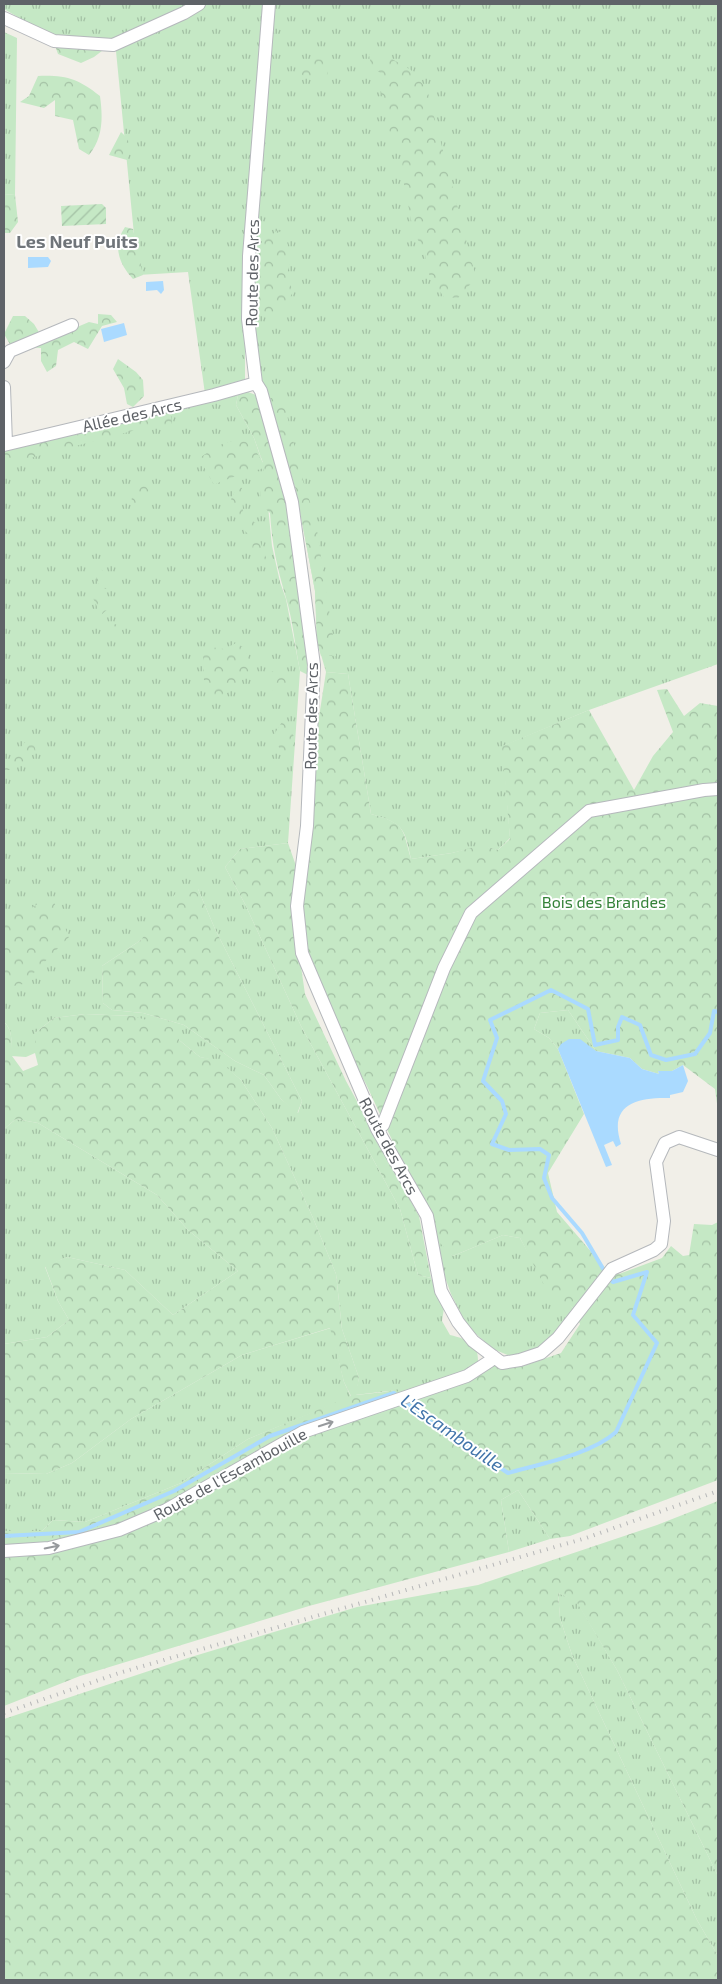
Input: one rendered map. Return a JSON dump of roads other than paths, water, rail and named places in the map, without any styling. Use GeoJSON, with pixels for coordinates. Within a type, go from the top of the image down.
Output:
{"type":"FeatureCollection","features":[{"type":"Feature","properties":{"kind":"street"},"geometry":{"type":"LineString","coordinates":[[4,18],[54,41],[113,45],[184,13],[199,4]]}},
{"type":"Feature","properties":{"kind":"street","name":"Route des Arcs"},"geometry":{"type":"LineString","coordinates":[[270,4],[249,256],[248,319],[256,384],[261,391],[292,502],[314,665],[307,826],[297,906],[302,953],[377,1129],[427,1216],[441,1291],[458,1322],[473,1341],[493,1356]]}},
{"type":"Feature","properties":{"kind":"street"},"geometry":{"type":"LineString","coordinates":[[4,362],[10,351],[72,325]]}},
{"type":"Feature","properties":{"kind":"street","name":"Allée des Arcs"},"geometry":{"type":"LineString","coordinates":[[4,387],[5,445],[256,384]]}},
{"type":"Feature","properties":{"kind":"street"},"geometry":{"type":"LineString","coordinates":[[377,1129],[383,1125],[444,968],[471,913],[589,810],[704,790],[718,790]]}},
{"type":"Feature","properties":{"kind":"street"},"geometry":{"type":"LineString","coordinates":[[493,1356],[502,1363],[542,1354],[558,1338],[612,1269],[654,1250],[661,1244],[664,1221],[656,1162],[665,1143],[679,1136],[718,1150]]}},
{"type":"Feature","properties":{"kind":"street","name":"Route de l'Escambouille"},"geometry":{"type":"LineString","coordinates":[[4,1552],[49,1548],[119,1530],[166,1510],[303,1432],[467,1376],[490,1361],[493,1356]]}},
{"type":"Feature","properties":{"kind":"water"},"geometry":{"type":"Polygon","coordinates":[[[28,257],[48,257],[51,261],[48,267],[28,268],[28,257]]]}},
{"type":"Feature","properties":{"kind":"water"},"geometry":{"type":"Polygon","coordinates":[[[163,281],[164,290],[161,294],[157,290],[146,291],[146,282],[163,281]]]}},
{"type":"Feature","properties":{"kind":"water"},"geometry":{"type":"Polygon","coordinates":[[[124,323],[127,335],[104,342],[101,329],[124,323]]]}},
{"type":"Feature","properties":{"kind":"water"},"geometry":{"type":"Polygon","coordinates":[[[569,1039],[580,1039],[596,1051],[630,1058],[642,1069],[659,1074],[658,1071],[672,1071],[683,1065],[688,1081],[683,1092],[670,1095],[670,1098],[647,1099],[637,1102],[628,1106],[622,1112],[618,1130],[621,1144],[616,1147],[613,1141],[604,1145],[612,1165],[606,1167],[558,1049],[561,1044],[569,1039]]]}},
{"type":"Feature","properties":{"kind":"waterway","name":"L'Escambouille"},"geometry":{"type":"LineString","coordinates":[[605,1272],[582,1233],[552,1198],[544,1178],[549,1155],[540,1149],[509,1150],[492,1144],[506,1114],[502,1101],[483,1081],[497,1038],[490,1020],[551,990],[588,1009],[595,1045],[618,1040],[618,1027],[622,1017],[640,1025],[651,1055],[666,1060],[695,1054],[710,1033],[714,1011],[718,1012]]}},
{"type":"Feature","properties":{"kind":"waterway","name":"L'Escambouille"},"geometry":{"type":"LineString","coordinates":[[403,1400],[422,1416],[508,1473],[580,1452],[606,1440],[616,1432],[657,1343],[633,1315],[647,1272],[613,1282],[609,1278]]}},
{"type":"Feature","properties":{"kind":"waterway","name":"L'Escambouille"},"geometry":{"type":"LineString","coordinates":[[4,1536],[79,1532],[174,1491],[270,1436],[394,1393],[397,1396]]}},
{"type":"Feature","properties":{"kind":"railway"},"geometry":{"type":"LineString","coordinates":[[4,1713],[119,1673],[586,1538],[718,1491]]}},
{"type":"Feature","properties":{"kind":"district","name":"Les Neuf Puits"},"geometry":{"type":"Point","coordinates":[77,242]}},
{"type":"Feature","properties":{"kind":"park label","name":"Bois des Brandes"},"geometry":{"type":"Point","coordinates":[604,902]}}]}
